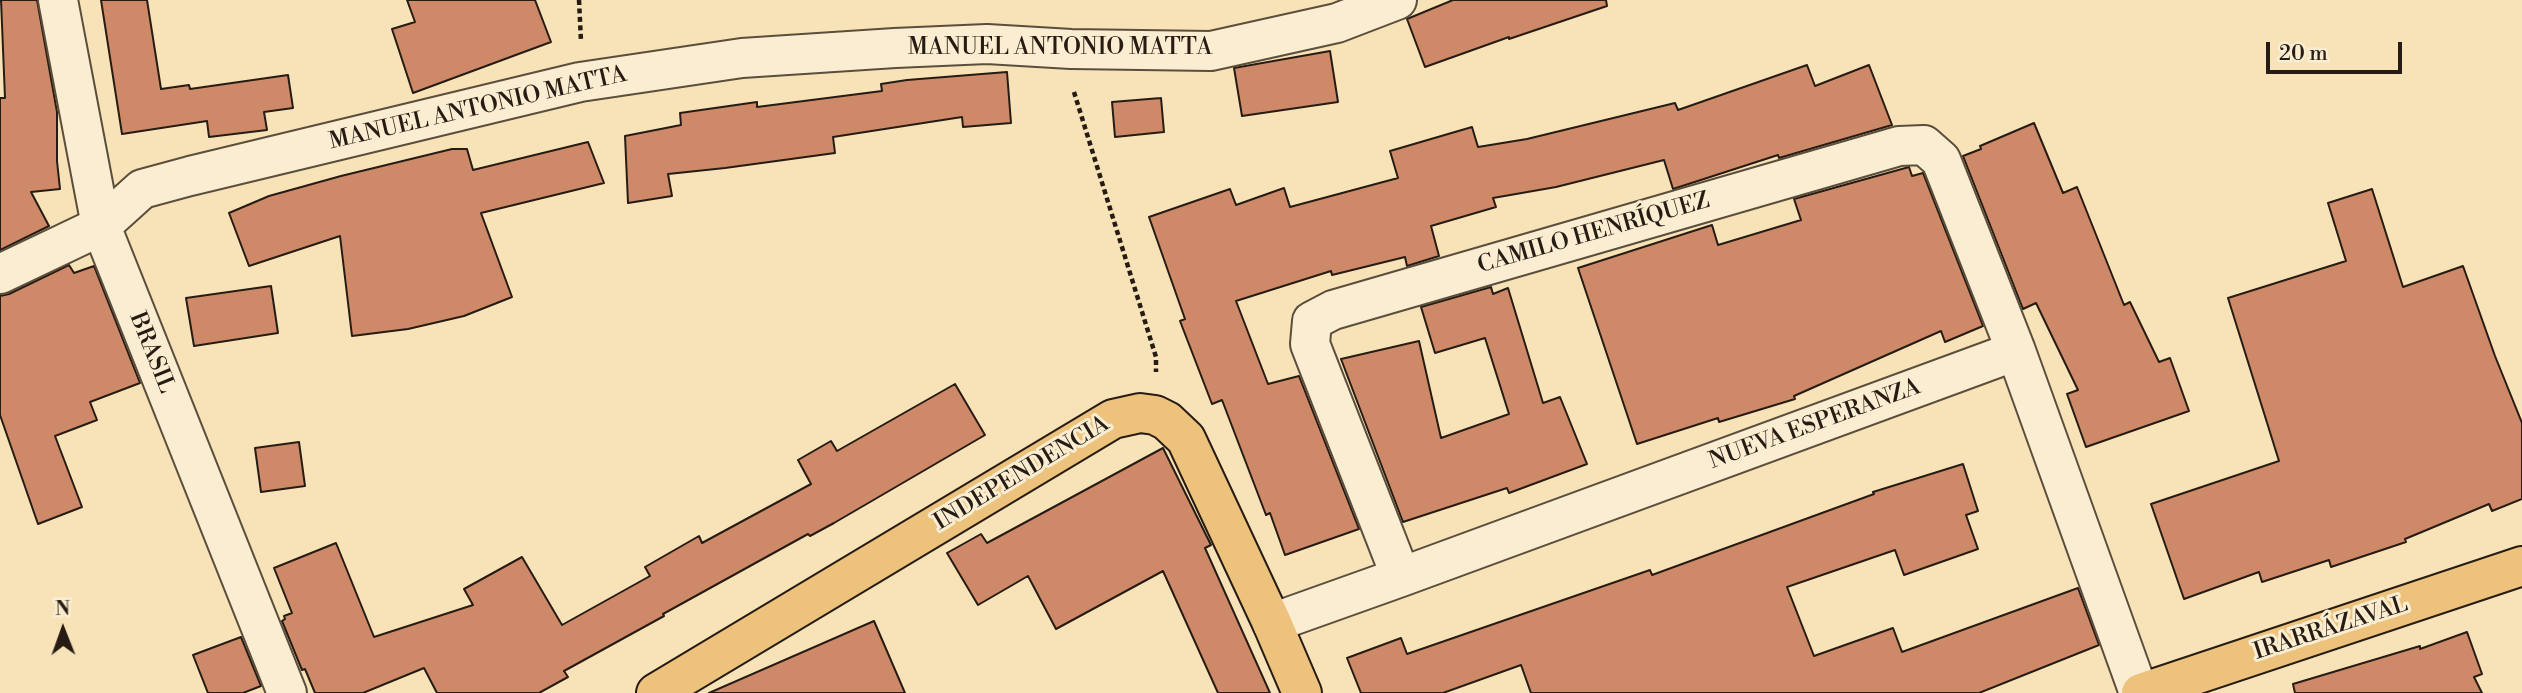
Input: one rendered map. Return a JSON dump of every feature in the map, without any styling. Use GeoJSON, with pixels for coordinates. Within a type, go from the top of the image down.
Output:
{"type":"FeatureCollection","features":[{"type":"Feature","properties":{"kind":"main road","name":"INDEPENDENCIA"},"geometry":{"type":"LineString","coordinates":[[656,693],[1113,419],[1140,413],[1155,415]]}},
{"type":"Feature","properties":{"kind":"main road"},"geometry":{"type":"LineString","coordinates":[[1155,415],[1167,421],[1186,439],[1302,693]]}},
{"type":"Feature","properties":{"kind":"main road","name":"IRARRÁZAVAL"},"geometry":{"type":"LineString","coordinates":[[2140,693],[2522,566]]}},
{"type":"Feature","properties":{"kind":"street","name":"BRASIL"},"geometry":{"type":"LineString","coordinates":[[58,0],[101,226],[287,693]]}},
{"type":"Feature","properties":{"kind":"street","name":"MANUEL ANTONIO MATTA"},"geometry":{"type":"LineString","coordinates":[[0,274],[101,226],[142,189],[580,82],[743,58],[881,49],[987,44],[1071,49],[1212,51],[1338,23],[1397,0]]}},
{"type":"Feature","properties":{"kind":"street","name":"CAMILO HENRÍQUEZ"},"geometry":{"type":"LineString","coordinates":[[1401,578],[1310,344],[1312,321],[1334,310],[1899,146],[1924,145],[1941,160],[2016,351]]}},
{"type":"Feature","properties":{"kind":"street","name":"NUEVA ESPERANZA"},"geometry":{"type":"LineString","coordinates":[[1272,623],[2016,351]]}},
{"type":"Feature","properties":{"kind":"street"},"geometry":{"type":"LineString","coordinates":[[2016,351],[2140,693]]}},
{"type":"Feature","properties":{"kind":"path"},"geometry":{"type":"LineString","coordinates":[[1071,49],[1070,79],[1156,357],[1155,415]]}},
{"type":"Feature","properties":{"kind":"building"},"geometry":{"type":"Polygon","coordinates":[[[1,0],[37,0],[57,112],[60,189],[31,192],[49,226],[0,250],[0,98],[5,98],[1,0]]]}},
{"type":"Feature","properties":{"kind":"building"},"geometry":{"type":"Polygon","coordinates":[[[101,0],[147,0],[161,89],[189,85],[190,89],[288,75],[293,108],[264,112],[267,130],[209,137],[207,121],[122,134],[101,0]]]}},
{"type":"Feature","properties":{"kind":"building"},"geometry":{"type":"Polygon","coordinates":[[[407,0],[535,0],[551,42],[413,93],[392,29],[415,22],[407,0]]]}},
{"type":"Feature","properties":{"kind":"building"},"geometry":{"type":"Polygon","coordinates":[[[1453,0],[1606,0],[1607,6],[1425,67],[1407,19],[1453,0]]]}},
{"type":"Feature","properties":{"kind":"building"},"geometry":{"type":"Polygon","coordinates":[[[1330,51],[1338,102],[1242,116],[1234,68],[1330,51]]]}},
{"type":"Feature","properties":{"kind":"building"},"geometry":{"type":"Polygon","coordinates":[[[1807,65],[1815,86],[1869,65],[1892,125],[1779,158],[1778,155],[1673,189],[1664,160],[1556,187],[1493,198],[1496,207],[1431,226],[1439,256],[1407,266],[1405,257],[1332,275],[1331,271],[1236,301],[1268,384],[1299,376],[1359,529],[1285,555],[1270,513],[1266,515],[1222,400],[1212,404],[1180,321],[1185,319],[1149,217],[1230,189],[1236,205],[1284,188],[1290,207],[1398,178],[1390,151],[1472,127],[1478,147],[1527,139],[1675,103],[1678,110],[1807,65]]]}},
{"type":"Feature","properties":{"kind":"building"},"geometry":{"type":"Polygon","coordinates":[[[1007,72],[1011,123],[963,127],[962,117],[833,137],[835,153],[668,174],[672,196],[628,203],[625,136],[681,125],[680,113],[757,102],[757,107],[882,91],[881,84],[907,80],[1007,72]]]}},
{"type":"Feature","properties":{"kind":"building"},"geometry":{"type":"Polygon","coordinates":[[[1161,98],[1164,132],[1115,137],[1112,102],[1161,98]]]}},
{"type":"Feature","properties":{"kind":"building"},"geometry":{"type":"Polygon","coordinates":[[[2034,123],[2063,193],[2077,187],[2124,305],[2130,302],[2159,362],[2170,358],[2189,411],[2086,447],[2067,394],[2078,390],[2036,303],[2023,309],[1963,156],[2034,123]]]}},
{"type":"Feature","properties":{"kind":"building"},"geometry":{"type":"Polygon","coordinates":[[[588,142],[604,183],[481,213],[512,297],[464,316],[408,329],[352,336],[340,236],[249,266],[229,213],[269,196],[452,149],[467,149],[473,170],[588,142]]]}},
{"type":"Feature","properties":{"kind":"building"},"geometry":{"type":"Polygon","coordinates":[[[1909,167],[1912,176],[1923,173],[1983,326],[1945,342],[1941,331],[1794,396],[1795,399],[1719,422],[1718,418],[1637,444],[1578,268],[1712,225],[1718,245],[1801,220],[1794,199],[1909,167]]]}},
{"type":"Feature","properties":{"kind":"building"},"geometry":{"type":"Polygon","coordinates":[[[2372,189],[2403,287],[2463,266],[2522,423],[2522,499],[2492,511],[2489,504],[2405,539],[2406,542],[2331,567],[2329,560],[2262,582],[2259,572],[2184,599],[2151,504],[2279,461],[2228,298],[2346,261],[2328,203],[2372,189]]]}},
{"type":"Feature","properties":{"kind":"building"},"geometry":{"type":"Polygon","coordinates":[[[69,265],[74,273],[94,266],[140,383],[90,402],[97,420],[55,436],[82,507],[38,524],[0,415],[0,296],[69,265]]]}},
{"type":"Feature","properties":{"kind":"building"},"geometry":{"type":"Polygon","coordinates":[[[271,286],[278,333],[194,346],[186,298],[271,286]]]}},
{"type":"Feature","properties":{"kind":"building"},"geometry":{"type":"Polygon","coordinates":[[[1491,287],[1493,294],[1508,288],[1543,403],[1560,397],[1587,464],[1509,493],[1507,488],[1403,522],[1341,359],[1419,341],[1441,438],[1509,414],[1485,338],[1435,353],[1421,307],[1491,287]]]}},
{"type":"Feature","properties":{"kind":"building"},"geometry":{"type":"Polygon","coordinates":[[[955,384],[985,435],[834,523],[810,536],[808,534],[564,671],[568,677],[539,693],[437,693],[424,668],[363,693],[315,693],[305,669],[302,670],[282,621],[284,616],[292,613],[274,568],[336,543],[374,637],[473,605],[464,589],[522,557],[562,625],[650,576],[645,567],[699,536],[702,543],[811,484],[798,460],[831,441],[837,451],[955,384]]]}},
{"type":"Feature","properties":{"kind":"building"},"geometry":{"type":"Polygon","coordinates":[[[299,442],[305,486],[261,492],[255,448],[299,442]]]}},
{"type":"Feature","properties":{"kind":"building"},"geometry":{"type":"Polygon","coordinates":[[[1163,448],[1211,545],[1205,548],[1270,693],[1218,693],[1163,571],[1056,629],[1028,576],[978,605],[947,553],[981,534],[987,543],[1163,448]]]}},
{"type":"Feature","properties":{"kind":"building"},"geometry":{"type":"Polygon","coordinates":[[[1963,464],[1978,511],[1966,515],[1978,549],[1904,575],[1895,550],[1787,587],[1814,656],[1893,628],[1902,652],[2078,588],[2099,645],[1979,693],[1531,693],[1521,665],[1443,693],[1361,693],[1347,658],[1401,638],[1407,654],[1650,570],[1652,575],[1874,494],[1873,492],[1963,464]]]}},
{"type":"Feature","properties":{"kind":"building"},"geometry":{"type":"Polygon","coordinates":[[[874,621],[905,693],[709,693],[874,621]]]}},
{"type":"Feature","properties":{"kind":"building"},"geometry":{"type":"Polygon","coordinates":[[[2467,632],[2482,674],[2474,677],[2482,693],[2295,693],[2293,684],[2420,646],[2420,649],[2467,632]]]}},
{"type":"Feature","properties":{"kind":"building"},"geometry":{"type":"Polygon","coordinates":[[[241,637],[261,686],[243,693],[208,693],[193,655],[241,637]]]}}]}
